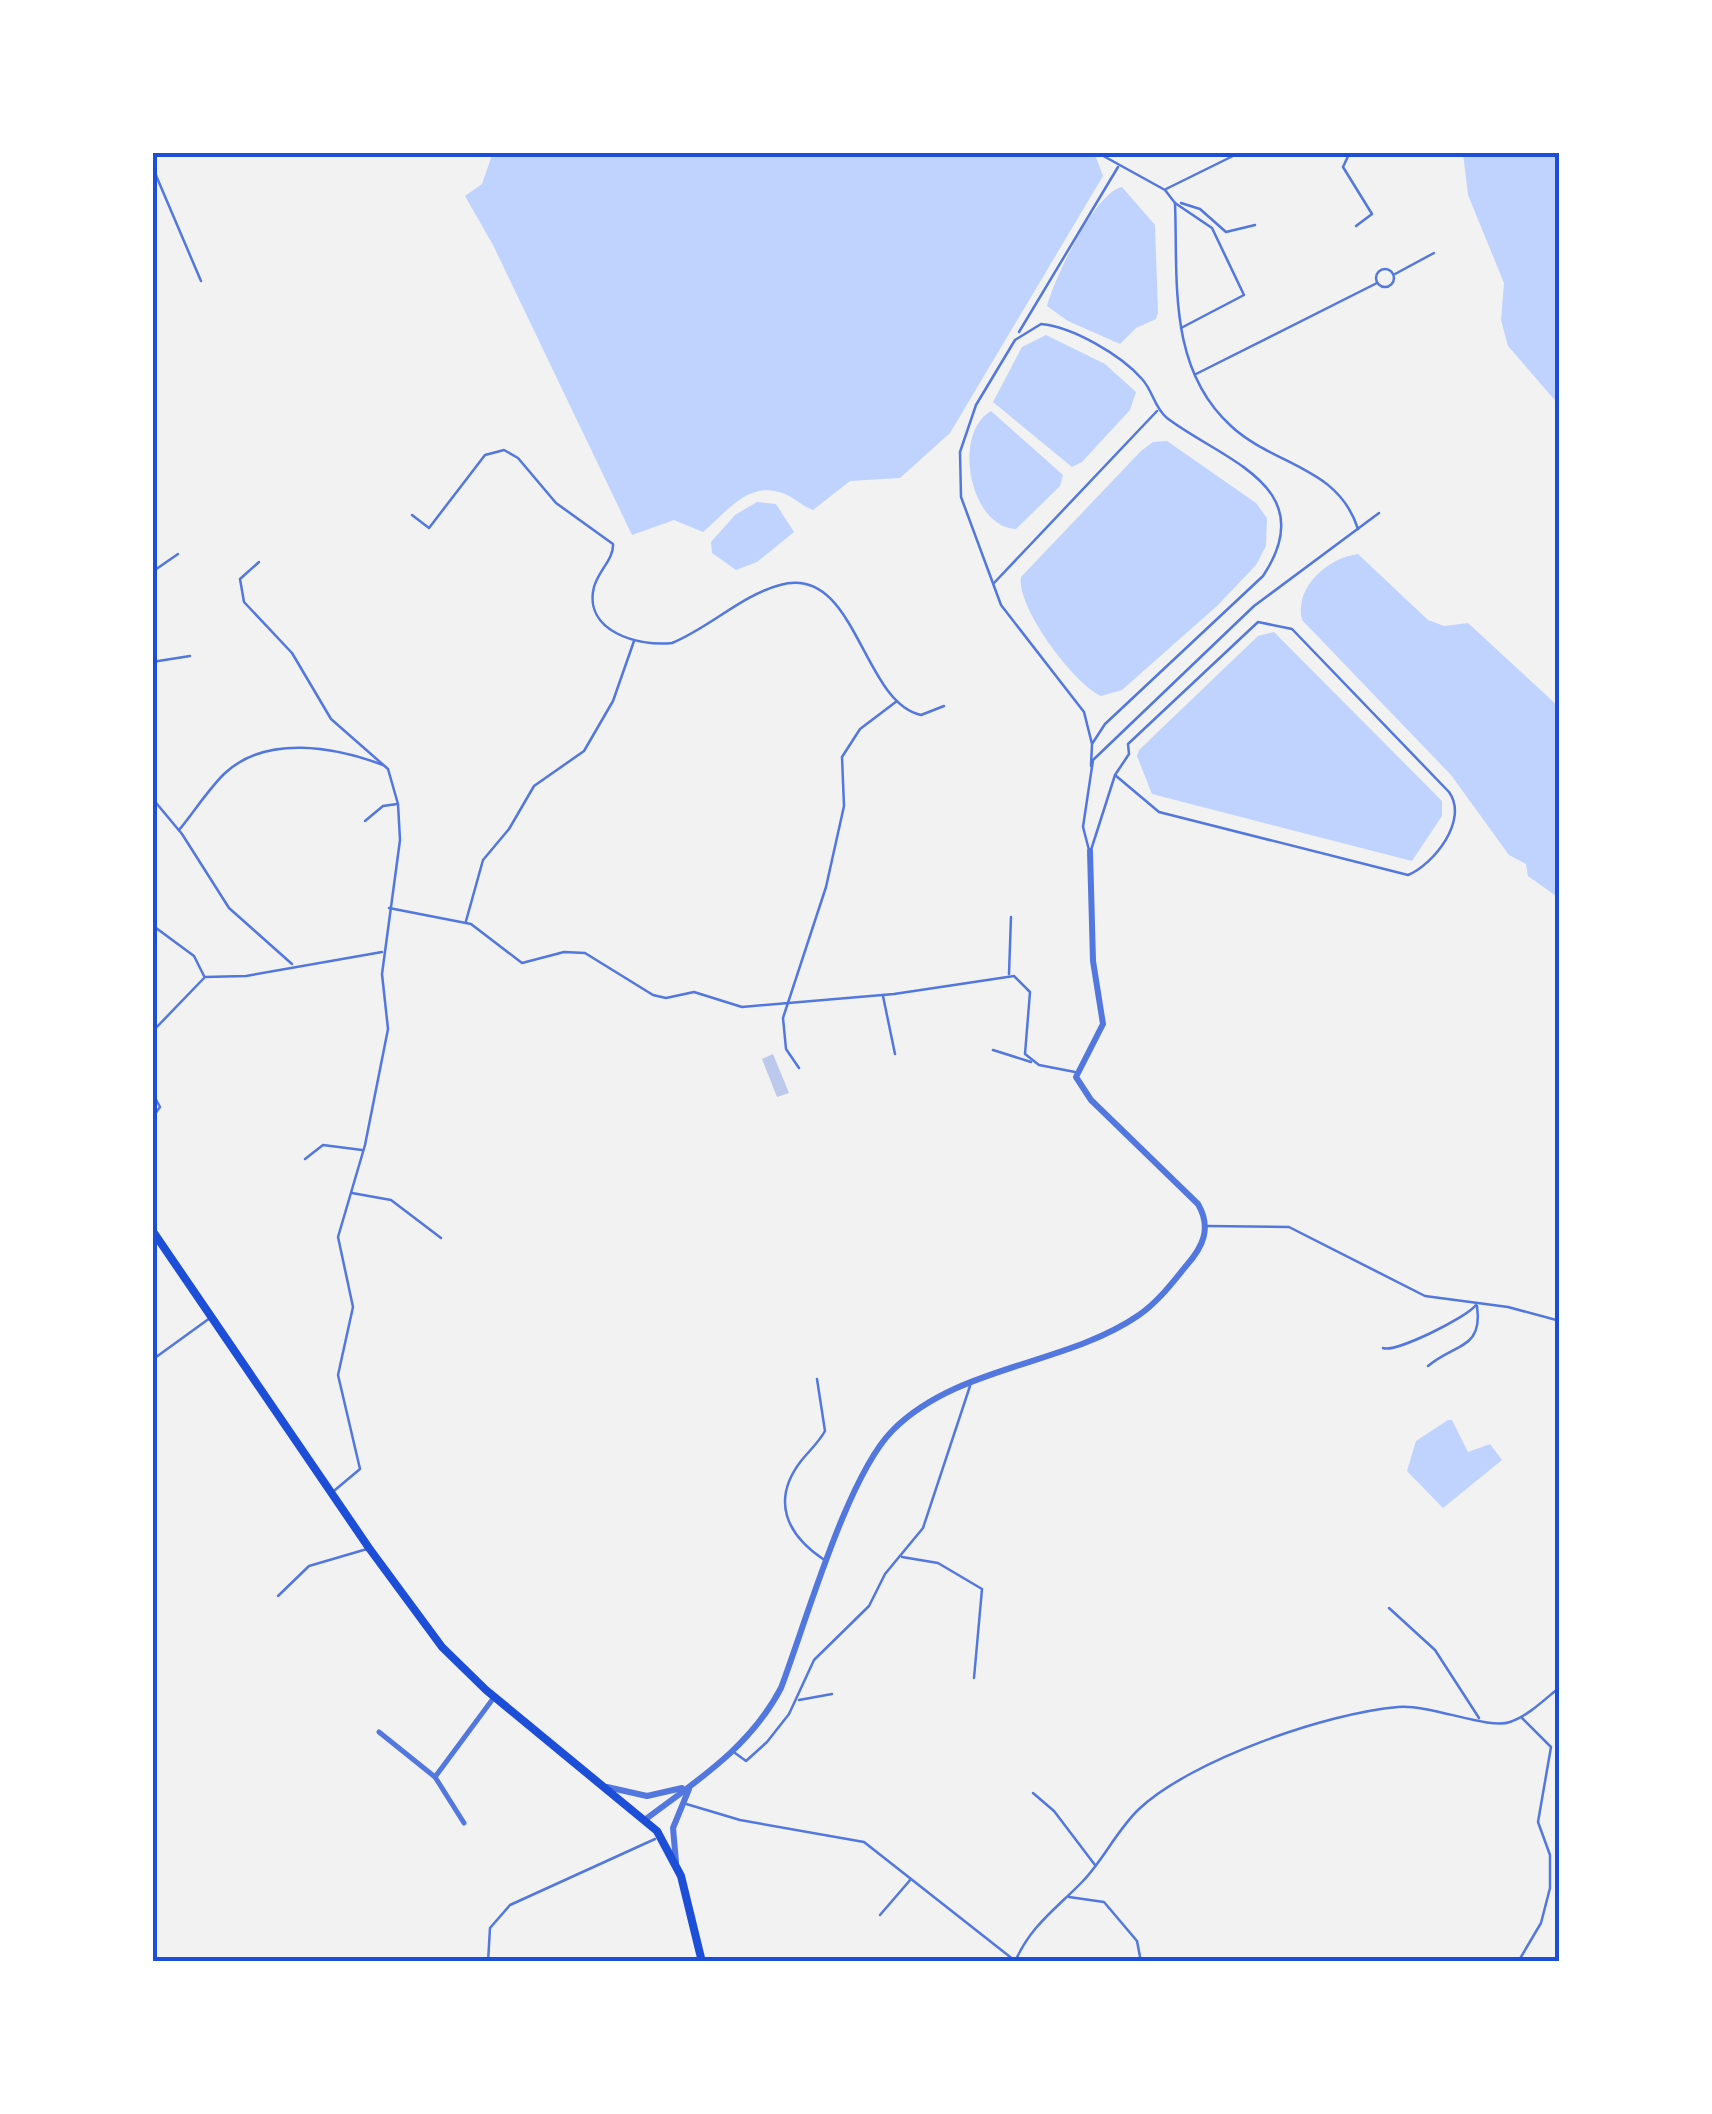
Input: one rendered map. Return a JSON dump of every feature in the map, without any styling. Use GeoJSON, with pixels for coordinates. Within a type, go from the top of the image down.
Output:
{"type":"FeatureCollection","features":[{"type":"Feature","properties":{"kind":"main road"},"geometry":{"type":"LineString","coordinates":[[152,1230],[368,1548],[442,1646],[495,1696],[646,1819],[661,1836],[676,1862],[702,1962]]}},
{"type":"Feature","properties":{"kind":"street"},"geometry":{"type":"LineString","coordinates":[[646,1819],[734,1752],[765,1718],[781,1688],[864,1474],[880,1444],[923,1406],[970,1384],[1106,1334],[1140,1314],[1196,1256],[1205,1226],[1198,1204],[1083,1092],[1076,1072],[1102,1024],[1092,961],[1090,852]]}},
{"type":"Feature","properties":{"kind":"street"},"geometry":{"type":"LineString","coordinates":[[434,1777],[495,1696]]}},
{"type":"Feature","properties":{"kind":"street"},"geometry":{"type":"LineString","coordinates":[[379,1732],[434,1777],[464,1823]]}},
{"type":"Feature","properties":{"kind":"street"},"geometry":{"type":"LineString","coordinates":[[607,1787],[647,1796],[693,1784]]}},
{"type":"Feature","properties":{"kind":"street"},"geometry":{"type":"LineString","coordinates":[[676,1862],[673,1828],[681,1802],[693,1784]]}},
{"type":"Feature","properties":{"kind":"lane"},"geometry":{"type":"LineString","coordinates":[[1164,190],[1241,152]]}},
{"type":"Feature","properties":{"kind":"lane"},"geometry":{"type":"LineString","coordinates":[[1350,152],[1343,166],[1372,214],[1356,226]]}},
{"type":"Feature","properties":{"kind":"lane"},"geometry":{"type":"LineString","coordinates":[[1098,153],[1164,190],[1174,203],[1212,228],[1244,295],[1180,329]]}},
{"type":"Feature","properties":{"kind":"lane"},"geometry":{"type":"LineString","coordinates":[[152,166],[201,280]]}},
{"type":"Feature","properties":{"kind":"lane"},"geometry":{"type":"LineString","coordinates":[[1090,852],[1083,839],[1092,744],[1084,712],[1010,620],[992,585],[964,510],[960,452],[976,405],[1118,166]]}},
{"type":"Feature","properties":{"kind":"lane"},"geometry":{"type":"LineString","coordinates":[[1174,203],[1200,209],[1226,232],[1255,225]]}},
{"type":"Feature","properties":{"kind":"lane"},"geometry":{"type":"LineString","coordinates":[[1174,203],[1172,253],[1180,329],[1196,374],[1230,425],[1327,481],[1346,503],[1358,529]]}},
{"type":"Feature","properties":{"kind":"lane"},"geometry":{"type":"LineString","coordinates":[[1377,283],[1388,287],[1394,275],[1434,253]]}},
{"type":"Feature","properties":{"kind":"lane"},"geometry":{"type":"LineString","coordinates":[[1196,374],[1377,283],[1381,270],[1394,275]]}},
{"type":"Feature","properties":{"kind":"lane"},"geometry":{"type":"LineString","coordinates":[[1015,340],[1034,325],[1060,328],[1134,371],[1144,381],[1158,410],[1264,485],[1278,505],[1280,534],[1268,567],[1252,587],[1105,724],[1092,744]]}},
{"type":"Feature","properties":{"kind":"lane"},"geometry":{"type":"LineString","coordinates":[[992,585],[1158,410]]}},
{"type":"Feature","properties":{"kind":"lane"},"geometry":{"type":"LineString","coordinates":[[412,515],[429,528],[485,456],[496,448],[512,453],[556,504],[613,544],[613,552],[595,584],[593,607],[607,628],[634,640],[672,643],[771,588],[811,583],[831,596],[856,642],[898,700],[920,714],[944,706]]}},
{"type":"Feature","properties":{"kind":"lane"},"geometry":{"type":"LineString","coordinates":[[1091,766],[1241,617],[1379,514]]}},
{"type":"Feature","properties":{"kind":"lane"},"geometry":{"type":"LineString","coordinates":[[152,572],[178,554]]}},
{"type":"Feature","properties":{"kind":"lane"},"geometry":{"type":"LineString","coordinates":[[259,562],[240,579],[244,602],[292,653],[332,720],[385,765],[398,804],[400,840],[384,952],[388,1029],[363,1151],[338,1244],[352,1318],[338,1368],[361,1466],[332,1493]]}},
{"type":"Feature","properties":{"kind":"lane"},"geometry":{"type":"LineString","coordinates":[[1090,852],[1115,775],[1128,757],[1128,744],[1258,622],[1284,624],[1449,792],[1456,803],[1456,820],[1423,868],[1408,875],[1159,812],[1115,775]]}},
{"type":"Feature","properties":{"kind":"lane"},"geometry":{"type":"LineString","coordinates":[[466,922],[483,860],[509,829],[534,786],[584,751],[613,701],[634,640]]}},
{"type":"Feature","properties":{"kind":"lane"},"geometry":{"type":"LineString","coordinates":[[152,662],[190,656]]}},
{"type":"Feature","properties":{"kind":"lane"},"geometry":{"type":"LineString","coordinates":[[799,1068],[783,1040],[786,1004],[826,887],[844,806],[842,757],[860,729],[898,700]]}},
{"type":"Feature","properties":{"kind":"lane"},"geometry":{"type":"LineString","coordinates":[[179,830],[226,773],[274,751],[319,748],[385,765]]}},
{"type":"Feature","properties":{"kind":"lane"},"geometry":{"type":"LineString","coordinates":[[152,798],[179,830],[229,908],[294,965]]}},
{"type":"Feature","properties":{"kind":"lane"},"geometry":{"type":"LineString","coordinates":[[365,821],[383,806],[398,804]]}},
{"type":"Feature","properties":{"kind":"lane"},"geometry":{"type":"LineString","coordinates":[[388,908],[466,922],[488,933],[522,963],[574,951],[596,958],[659,997],[687,992],[732,1006],[882,995],[1009,976],[1025,982],[1030,992],[1024,1048],[1033,1062]]}},
{"type":"Feature","properties":{"kind":"lane"},"geometry":{"type":"LineString","coordinates":[[1009,976],[1010,916]]}},
{"type":"Feature","properties":{"kind":"lane"},"geometry":{"type":"LineString","coordinates":[[152,925],[194,956],[205,978]]}},
{"type":"Feature","properties":{"kind":"lane"},"geometry":{"type":"LineString","coordinates":[[152,1032],[192,986],[205,978],[246,976],[384,952]]}},
{"type":"Feature","properties":{"kind":"lane"},"geometry":{"type":"LineString","coordinates":[[882,995],[895,1054]]}},
{"type":"Feature","properties":{"kind":"lane"},"geometry":{"type":"LineString","coordinates":[[993,1050],[1076,1072]]}},
{"type":"Feature","properties":{"kind":"lane"},"geometry":{"type":"LineString","coordinates":[[152,1092],[160,1107],[152,1118]]}},
{"type":"Feature","properties":{"kind":"lane"},"geometry":{"type":"LineString","coordinates":[[305,1159],[323,1145],[363,1151]]}},
{"type":"Feature","properties":{"kind":"lane"},"geometry":{"type":"LineString","coordinates":[[351,1193],[391,1200],[441,1238]]}},
{"type":"Feature","properties":{"kind":"lane"},"geometry":{"type":"LineString","coordinates":[[1205,1226],[1289,1227],[1414,1292],[1508,1307],[1560,1321]]}},
{"type":"Feature","properties":{"kind":"lane"},"geometry":{"type":"LineString","coordinates":[[1383,1348],[1400,1349],[1430,1330],[1460,1320],[1476,1304]]}},
{"type":"Feature","properties":{"kind":"lane"},"geometry":{"type":"LineString","coordinates":[[1428,1366],[1474,1338],[1479,1324],[1476,1304]]}},
{"type":"Feature","properties":{"kind":"lane"},"geometry":{"type":"LineString","coordinates":[[152,1360],[212,1317]]}},
{"type":"Feature","properties":{"kind":"lane"},"geometry":{"type":"LineString","coordinates":[[817,1378],[825,1431],[790,1477],[784,1505],[785,1518],[798,1541],[828,1563]]}},
{"type":"Feature","properties":{"kind":"lane"},"geometry":{"type":"LineString","coordinates":[[734,1752],[743,1761],[755,1754],[797,1700],[814,1660],[869,1606],[884,1574],[930,1516],[970,1384]]}},
{"type":"Feature","properties":{"kind":"lane"},"geometry":{"type":"LineString","coordinates":[[278,1596],[309,1566],[368,1548]]}},
{"type":"Feature","properties":{"kind":"lane"},"geometry":{"type":"LineString","coordinates":[[900,1557],[938,1564],[982,1589],[974,1678]]}},
{"type":"Feature","properties":{"kind":"lane"},"geometry":{"type":"LineString","coordinates":[[1389,1608],[1436,1650],[1480,1720]]}},
{"type":"Feature","properties":{"kind":"lane"},"geometry":{"type":"LineString","coordinates":[[681,1802],[740,1820],[852,1838],[875,1848],[956,1918],[1015,1961],[1042,1918],[1096,1866],[1149,1801],[1256,1743],[1400,1706],[1504,1724],[1521,1717],[1560,1687]]}},
{"type":"Feature","properties":{"kind":"lane"},"geometry":{"type":"LineString","coordinates":[[797,1700],[832,1694]]}},
{"type":"Feature","properties":{"kind":"lane"},"geometry":{"type":"LineString","coordinates":[[1518,1962],[1541,1923],[1552,1871],[1538,1822],[1550,1747],[1521,1717]]}},
{"type":"Feature","properties":{"kind":"lane"},"geometry":{"type":"LineString","coordinates":[[1032,1793],[1054,1811],[1096,1866]]}},
{"type":"Feature","properties":{"kind":"lane"},"geometry":{"type":"LineString","coordinates":[[488,1962],[490,1928],[500,1912],[661,1836]]}},
{"type":"Feature","properties":{"kind":"lane"},"geometry":{"type":"LineString","coordinates":[[880,1915],[912,1877]]}},
{"type":"Feature","properties":{"kind":"lane"},"geometry":{"type":"LineString","coordinates":[[1067,1896],[1104,1902],[1137,1942],[1141,1962]]}},
{"type":"Feature","properties":{"kind":"water"},"geometry":{"type":"Polygon","coordinates":[[[493,152],[1094,152],[1103,176],[950,433],[900,478],[850,481],[813,510],[785,494],[760,491],[730,507],[703,532],[674,520],[632,535],[493,245],[465,196],[482,184],[493,152]]]}},
{"type":"Feature","properties":{"kind":"water"},"geometry":{"type":"Polygon","coordinates":[[[1463,153],[1559,153],[1559,405],[1508,346],[1501,320],[1504,283],[1468,195],[1463,153]]]}},
{"type":"Feature","properties":{"kind":"water"},"geometry":{"type":"Polygon","coordinates":[[[1122,187],[1155,225],[1158,313],[1156,319],[1136,328],[1120,344],[1068,321],[1047,306],[1088,220],[1111,192],[1122,187]]]}},
{"type":"Feature","properties":{"kind":"water"},"geometry":{"type":"Polygon","coordinates":[[[1046,335],[1105,364],[1136,392],[1130,410],[1082,462],[1072,467],[993,402],[1022,347],[1046,335]]]}},
{"type":"Feature","properties":{"kind":"water"},"geometry":{"type":"Polygon","coordinates":[[[991,411],[1063,475],[1060,486],[1016,529],[1000,524],[987,513],[971,478],[972,438],[979,422],[991,411]]]}},
{"type":"Feature","properties":{"kind":"water"},"geometry":{"type":"Polygon","coordinates":[[[1167,441],[1256,503],[1267,518],[1266,546],[1256,565],[1218,605],[1122,690],[1101,696],[1076,677],[1049,643],[1028,607],[1021,577],[1141,451],[1153,442],[1167,441]]]}},
{"type":"Feature","properties":{"kind":"water"},"geometry":{"type":"Polygon","coordinates":[[[757,502],[776,504],[794,532],[757,562],[736,570],[712,553],[711,542],[735,515],[757,502]]]}},
{"type":"Feature","properties":{"kind":"water"},"geometry":{"type":"Polygon","coordinates":[[[1358,554],[1428,620],[1444,626],[1468,623],[1559,707],[1559,898],[1528,876],[1526,864],[1509,855],[1451,775],[1302,620],[1303,597],[1315,576],[1335,561],[1358,554]]]}},
{"type":"Feature","properties":{"kind":"water"},"geometry":{"type":"Polygon","coordinates":[[[1274,632],[1442,801],[1442,816],[1412,861],[1152,794],[1137,756],[1139,750],[1258,636],[1274,632]]]}},
{"type":"Feature","properties":{"kind":"water"},"geometry":{"type":"Polygon","coordinates":[[[1452,1420],[1468,1452],[1490,1444],[1502,1460],[1443,1508],[1407,1471],[1416,1441],[1452,1420]]]}},
{"type":"Feature","properties":{"kind":"building"},"geometry":{"type":"Polygon","coordinates":[[[773,1054],[789,1093],[777,1097],[762,1059],[773,1054]]]}}]}
